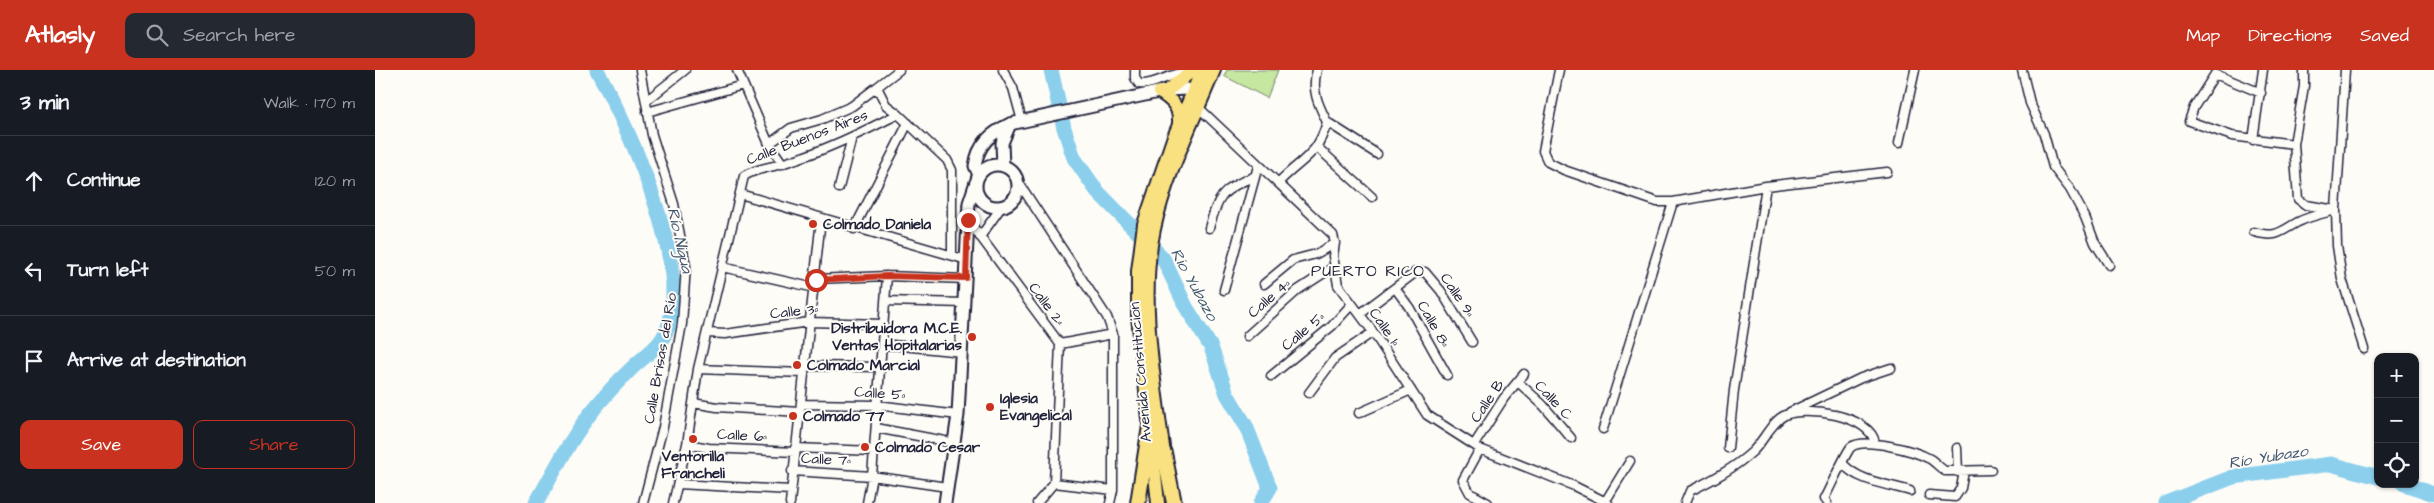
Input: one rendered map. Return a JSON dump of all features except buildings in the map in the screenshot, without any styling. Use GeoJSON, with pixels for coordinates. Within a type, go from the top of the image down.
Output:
{"type":"FeatureCollection","features":[{"type":"Feature","properties":{"kind":"highway"},"geometry":{"type":"LineString","coordinates":[[1137,503],[1149,426]]}},
{"type":"Feature","properties":{"kind":"highway"},"geometry":{"type":"LineString","coordinates":[[1163,453],[1174,503]]}},
{"type":"Feature","properties":{"kind":"main road","name":"Avenida Constitucion"},"geometry":{"type":"LineString","coordinates":[[1169,503],[1143,316],[1149,227],[1199,108],[1199,93],[1214,70]]}},
{"type":"Feature","properties":{"kind":"main road"},"geometry":{"type":"LineString","coordinates":[[1149,227],[1179,126],[1199,93],[1196,72],[1161,92],[1178,109],[1179,126]]}},
{"type":"Feature","properties":{"kind":"main road"},"geometry":{"type":"LineString","coordinates":[[1143,316],[1149,426],[1158,503]]}},
{"type":"Feature","properties":{"kind":"street","name":"Calle Brisas del Río"},"geometry":{"type":"LineString","coordinates":[[640,70],[652,134],[674,204],[686,266],[682,324],[663,427],[643,503]]}},
{"type":"Feature","properties":{"kind":"street"},"geometry":{"type":"LineString","coordinates":[[646,101],[685,70]]}},
{"type":"Feature","properties":{"kind":"street"},"geometry":{"type":"LineString","coordinates":[[737,70],[769,144],[783,164]]}},
{"type":"Feature","properties":{"kind":"street"},"geometry":{"type":"LineString","coordinates":[[769,144],[791,128],[823,119],[852,106],[899,70]]}},
{"type":"Feature","properties":{"kind":"street"},"geometry":{"type":"LineString","coordinates":[[1003,70],[1013,88],[1022,121]]}},
{"type":"Feature","properties":{"kind":"street"},"geometry":{"type":"LineString","coordinates":[[1135,70],[1135,78],[1139,84],[1146,84],[1171,74],[1196,72]]}},
{"type":"Feature","properties":{"kind":"street"},"geometry":{"type":"LineString","coordinates":[[1317,70],[1314,91],[1327,122],[1377,154]]}},
{"type":"Feature","properties":{"kind":"street"},"geometry":{"type":"LineString","coordinates":[[1559,70],[1543,152],[1548,162],[1564,170],[1657,202],[1673,202],[1767,186],[1887,172]]}},
{"type":"Feature","properties":{"kind":"street"},"geometry":{"type":"LineString","coordinates":[[1899,143],[1915,70]]}},
{"type":"Feature","properties":{"kind":"street"},"geometry":{"type":"LineString","coordinates":[[2022,70],[2030,103],[2044,134],[2053,166],[2070,189],[2085,216],[2095,243],[2109,265]]}},
{"type":"Feature","properties":{"kind":"street"},"geometry":{"type":"LineString","coordinates":[[2253,140],[2263,70]]}},
{"type":"Feature","properties":{"kind":"street"},"geometry":{"type":"LineString","coordinates":[[2304,70],[2304,86],[2294,144],[2296,190],[2301,203],[2336,210]]}},
{"type":"Feature","properties":{"kind":"street"},"geometry":{"type":"LineString","coordinates":[[2345,70],[2336,210],[2337,246],[2342,279],[2364,349]]}},
{"type":"Feature","properties":{"kind":"street"},"geometry":{"type":"LineString","coordinates":[[2261,93],[2215,74],[2194,108],[2189,121],[2213,131],[2253,140],[2294,144]]}},
{"type":"Feature","properties":{"kind":"street"},"geometry":{"type":"LineString","coordinates":[[647,112],[743,85]]}},
{"type":"Feature","properties":{"kind":"street"},"geometry":{"type":"LineString","coordinates":[[877,87],[886,104],[947,160],[953,170],[951,256]]}},
{"type":"Feature","properties":{"kind":"street"},"geometry":{"type":"LineString","coordinates":[[1002,206],[994,206],[980,198],[975,166],[981,147],[993,132],[1010,124],[1041,116],[1161,92],[1187,89],[1199,93]]}},
{"type":"Feature","properties":{"kind":"street"},"geometry":{"type":"LineString","coordinates":[[1199,108],[1258,166],[1327,227],[1335,243],[1316,254],[1293,260],[1264,284]]}},
{"type":"Feature","properties":{"kind":"street","name":"Calle Buenos Aires"},"geometry":{"type":"LineString","coordinates":[[673,503],[687,444],[698,369],[744,176],[753,170],[783,164],[852,137],[898,114]]}},
{"type":"Feature","properties":{"kind":"street"},"geometry":{"type":"LineString","coordinates":[[1278,183],[1317,148],[1327,122]]}},
{"type":"Feature","properties":{"kind":"street"},"geometry":{"type":"LineString","coordinates":[[854,229],[908,123]]}},
{"type":"Feature","properties":{"kind":"street"},"geometry":{"type":"LineString","coordinates":[[1003,166],[1002,143],[1010,124]]}},
{"type":"Feature","properties":{"kind":"street"},"geometry":{"type":"LineString","coordinates":[[839,188],[852,137]]}},
{"type":"Feature","properties":{"kind":"street"},"geometry":{"type":"LineString","coordinates":[[1317,148],[1372,197]]}},
{"type":"Feature","properties":{"kind":"street"},"geometry":{"type":"LineString","coordinates":[[945,503],[958,415],[969,203],[978,179],[985,168],[994,165],[1003,166],[1014,174],[1107,317],[1113,334],[1113,490],[1110,503]]}},
{"type":"Feature","properties":{"kind":"street"},"geometry":{"type":"LineString","coordinates":[[1224,290],[1253,177],[1258,166]]}},
{"type":"Feature","properties":{"kind":"street"},"geometry":{"type":"LineString","coordinates":[[1209,228],[1215,207],[1226,189],[1253,177]]}},
{"type":"Feature","properties":{"kind":"street"},"geometry":{"type":"LineString","coordinates":[[980,237],[1002,206],[1015,196],[1017,180]]}},
{"type":"Feature","properties":{"kind":"street"},"geometry":{"type":"LineString","coordinates":[[1728,448],[1735,390],[1767,186]]}},
{"type":"Feature","properties":{"kind":"street"},"geometry":{"type":"LineString","coordinates":[[739,194],[854,229],[967,260]]}},
{"type":"Feature","properties":{"kind":"street"},"geometry":{"type":"LineString","coordinates":[[1603,429],[1673,202]]}},
{"type":"Feature","properties":{"kind":"street"},"geometry":{"type":"LineString","coordinates":[[2254,232],[2268,236],[2278,234],[2298,222],[2336,210]]}},
{"type":"Feature","properties":{"kind":"street"},"geometry":{"type":"LineString","coordinates":[[790,503],[809,322],[816,280],[821,219]]}},
{"type":"Feature","properties":{"kind":"street","name":"Calle 2ª"},"geometry":{"type":"LineString","coordinates":[[968,220],[1060,344],[1054,484]]}},
{"type":"Feature","properties":{"kind":"street","name":"Calle 1ª"},"geometry":{"type":"LineString","coordinates":[[1335,243],[1333,256],[1338,285],[1351,305],[1373,332],[1427,415],[1477,447],[1574,486],[1607,502]]}},
{"type":"Feature","properties":{"kind":"street","name":"Calle 4ª"},"geometry":{"type":"LineString","coordinates":[[1247,336],[1298,290],[1335,266]]}},
{"type":"Feature","properties":{"kind":"street"},"geometry":{"type":"LineString","coordinates":[[722,267],[815,288]]}},
{"type":"Feature","properties":{"kind":"street","name":"Calle 9ª"},"geometry":{"type":"LineString","coordinates":[[1395,288],[1416,272],[1425,272],[1441,291],[1472,342]]}},
{"type":"Feature","properties":{"kind":"street"},"geometry":{"type":"LineString","coordinates":[[816,280],[887,276],[966,278]]}},
{"type":"Feature","properties":{"kind":"street"},"geometry":{"type":"LineString","coordinates":[[867,503],[872,476],[887,276]]}},
{"type":"Feature","properties":{"kind":"street"},"geometry":{"type":"LineString","coordinates":[[1360,314],[1395,288]]}},
{"type":"Feature","properties":{"kind":"street","name":"Calle 8ª"},"geometry":{"type":"LineString","coordinates":[[1395,288],[1409,308],[1447,375]]}},
{"type":"Feature","properties":{"kind":"street"},"geometry":{"type":"LineString","coordinates":[[885,301],[965,304]]}},
{"type":"Feature","properties":{"kind":"street","name":"Calle 5ª"},"geometry":{"type":"LineString","coordinates":[[1271,376],[1332,326],[1351,305]]}},
{"type":"Feature","properties":{"kind":"street","name":"Calle 3ª"},"geometry":{"type":"LineString","coordinates":[[707,332],[725,334],[809,322],[883,324]]}},
{"type":"Feature","properties":{"kind":"street"},"geometry":{"type":"LineString","coordinates":[[1309,393],[1335,358],[1373,332]]}},
{"type":"Feature","properties":{"kind":"street"},"geometry":{"type":"LineString","coordinates":[[1060,344],[1113,334]]}},
{"type":"Feature","properties":{"kind":"street"},"geometry":{"type":"LineString","coordinates":[[882,344],[962,352]]}},
{"type":"Feature","properties":{"kind":"street"},"geometry":{"type":"LineString","coordinates":[[698,369],[805,370],[880,367]]}},
{"type":"Feature","properties":{"kind":"street"},"geometry":{"type":"LineString","coordinates":[[1685,503],[1690,491],[1708,483],[1747,456],[1785,416],[1845,386],[1891,368]]}},
{"type":"Feature","properties":{"kind":"street","name":"Calle B"},"geometry":{"type":"LineString","coordinates":[[1488,503],[1470,493],[1463,480],[1477,447],[1517,382],[1524,374]]}},
{"type":"Feature","properties":{"kind":"street","name":"Calle C"},"geometry":{"type":"LineString","coordinates":[[1517,382],[1543,405],[1571,438]]}},
{"type":"Feature","properties":{"kind":"street"},"geometry":{"type":"LineString","coordinates":[[1359,413],[1411,390]]}},
{"type":"Feature","properties":{"kind":"street","name":"Calle 5ª"},"geometry":{"type":"LineString","coordinates":[[693,403],[717,407],[800,408],[877,405],[958,415]]}},
{"type":"Feature","properties":{"kind":"street"},"geometry":{"type":"LineString","coordinates":[[1785,416],[1801,412],[1837,415],[1856,420],[1871,431],[1875,443]]}},
{"type":"Feature","properties":{"kind":"street"},"geometry":{"type":"LineString","coordinates":[[876,428],[955,443]]}},
{"type":"Feature","properties":{"kind":"street"},"geometry":{"type":"LineString","coordinates":[[1827,503],[1824,499],[1848,452],[1854,446],[1875,443],[1905,450],[1931,459],[1945,471],[1991,470]]}},
{"type":"Feature","properties":{"kind":"street","name":"Calle 6ª"},"geometry":{"type":"LineString","coordinates":[[687,444],[709,448],[874,451]]}},
{"type":"Feature","properties":{"kind":"street"},"geometry":{"type":"LineString","coordinates":[[1929,495],[1955,497],[1961,488],[1961,471],[1957,448]]}},
{"type":"Feature","properties":{"kind":"street"},"geometry":{"type":"LineString","coordinates":[[1607,502],[1630,461]]}},
{"type":"Feature","properties":{"kind":"street"},"geometry":{"type":"LineString","coordinates":[[1843,464],[1860,477],[1910,491]]}},
{"type":"Feature","properties":{"kind":"street","name":"Calle 7ª"},"geometry":{"type":"LineString","coordinates":[[792,471],[872,476],[947,487]]}},
{"type":"Feature","properties":{"kind":"street"},"geometry":{"type":"LineString","coordinates":[[678,484],[791,490]]}},
{"type":"Feature","properties":{"kind":"street"},"geometry":{"type":"LineString","coordinates":[[1037,503],[1054,484],[1113,490]]}},
{"type":"Feature","properties":{"kind":"green space"},"geometry":{"type":"Polygon","coordinates":[[[1227,70],[1278,70],[1267,98],[1224,76],[1227,70]]]}},
{"type":"Feature","properties":{"kind":"waterway","name":"Río Nigua"},"geometry":{"type":"LineString","coordinates":[[536,503],[578,431],[618,382],[660,342],[671,316],[673,283],[667,245],[656,205],[626,128],[597,70]]}},
{"type":"Feature","properties":{"kind":"waterway","name":"Río Yubazo"},"geometry":{"type":"LineString","coordinates":[[1051,70],[1064,128],[1074,158],[1097,191],[1163,258],[1186,307],[1211,347],[1227,394],[1246,426],[1270,488],[1261,503]]}},
{"type":"Feature","properties":{"kind":"waterway","name":"Río Yubazo"},"geometry":{"type":"LineString","coordinates":[[2166,503],[2233,477],[2331,464],[2374,476]]}},
{"type":"Feature","properties":{"kind":"waterway","name":"Río Yubazo"},"geometry":{"type":"LineString","coordinates":[[2416,488],[2434,494]]}},
{"type":"Feature","properties":{"kind":"place","name":"Colmado Daniela"},"geometry":{"type":"Point","coordinates":[813,224]}},
{"type":"Feature","properties":{"kind":"place","name":"Distribuidora M.C.E. Ventas Hopitalarias"},"geometry":{"type":"Point","coordinates":[972,337]}},
{"type":"Feature","properties":{"kind":"place","name":"Colmado Marcial"},"geometry":{"type":"Point","coordinates":[797,365]}},
{"type":"Feature","properties":{"kind":"place","name":"Iglesia Evangelical"},"geometry":{"type":"Point","coordinates":[990,407]}},
{"type":"Feature","properties":{"kind":"place","name":"Colmado 77"},"geometry":{"type":"Point","coordinates":[793,416]}},
{"type":"Feature","properties":{"kind":"place","name":"Ventorilla Francheli"},"geometry":{"type":"Point","coordinates":[693,439]}},
{"type":"Feature","properties":{"kind":"place","name":"Colmado Cesar"},"geometry":{"type":"Point","coordinates":[865,447]}},
{"type":"Feature","properties":{"kind":"district","name":"PUERTO RICO"},"geometry":{"type":"Point","coordinates":[1368,270]}},
{"type":"Feature","properties":{"kind":"route"},"geometry":{"type":"LineString","coordinates":[[816,280],[887,276],[966,278],[968,220]]}}]}
